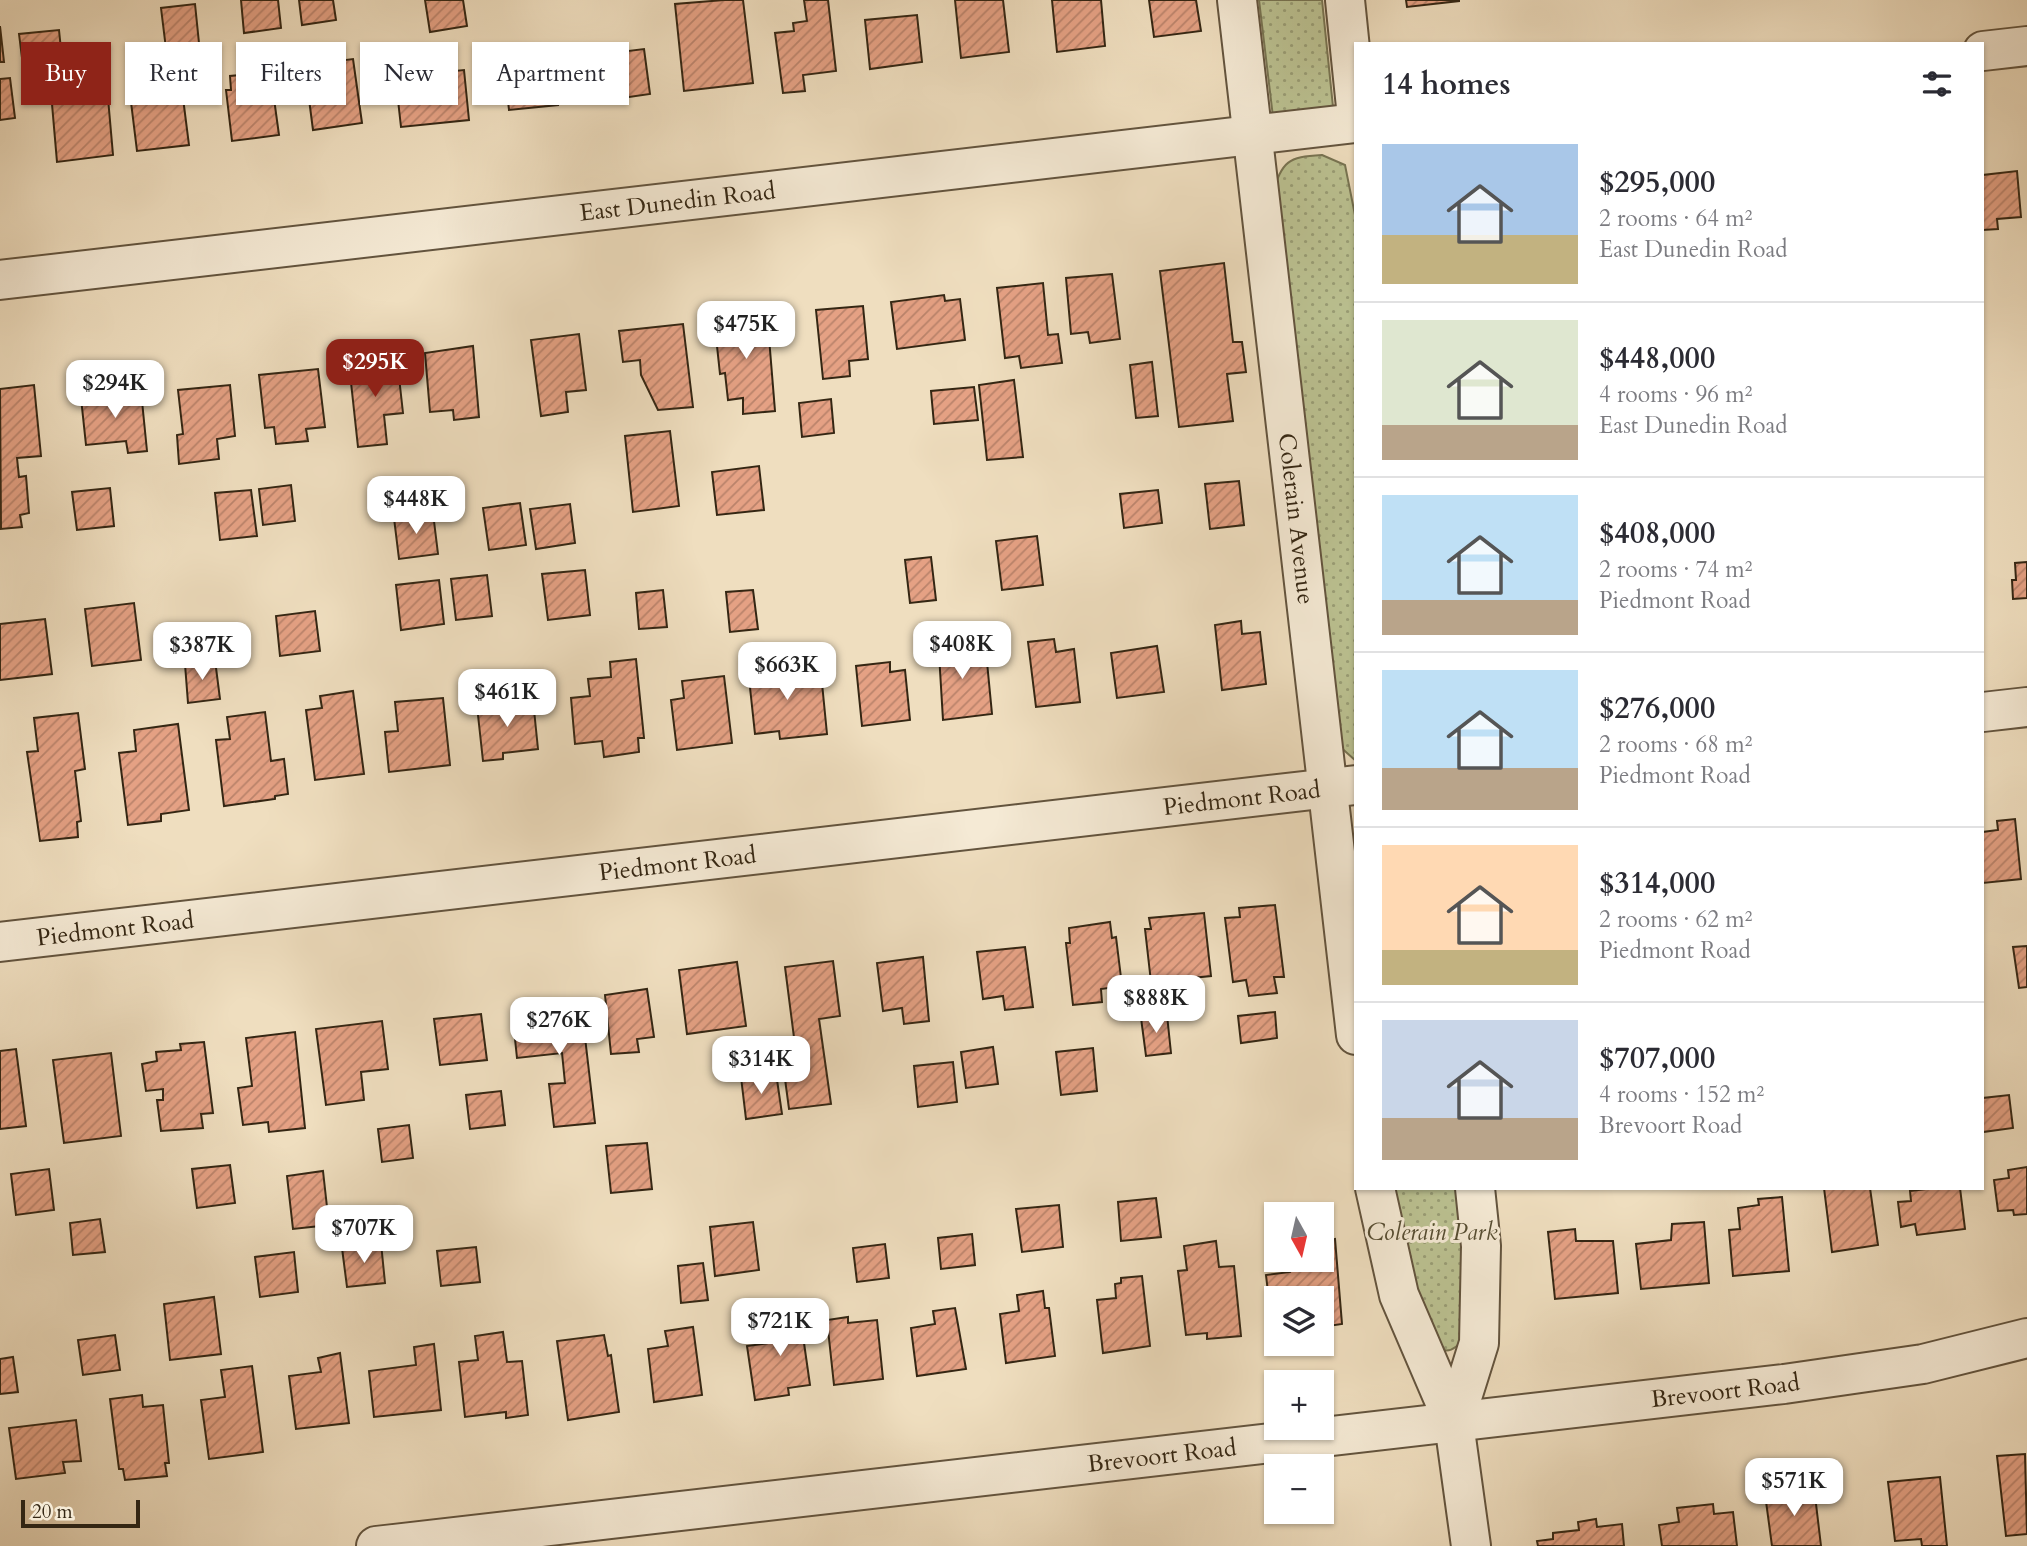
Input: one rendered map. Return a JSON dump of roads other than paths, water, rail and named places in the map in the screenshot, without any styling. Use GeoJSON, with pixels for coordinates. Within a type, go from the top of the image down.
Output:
{"type":"FeatureCollection","features":[{"type":"Feature","properties":{"kind":"street","name":"Colerain Avenue"},"geometry":{"type":"LineString","coordinates":[[1237,0],[1252,136],[1342,786],[1354,999]]}},
{"type":"Feature","properties":{"kind":"street"},"geometry":{"type":"LineString","coordinates":[[1345,0],[1354,88]]}},
{"type":"Feature","properties":{"kind":"street"},"geometry":{"type":"LineString","coordinates":[[1984,51],[2027,46]]}},
{"type":"Feature","properties":{"kind":"street","name":"East Dunedin Road"},"geometry":{"type":"LineString","coordinates":[[0,280],[1354,123]]}},
{"type":"Feature","properties":{"kind":"street"},"geometry":{"type":"LineString","coordinates":[[1984,712],[2027,707]]}},
{"type":"Feature","properties":{"kind":"street","name":"Piedmont Road"},"geometry":{"type":"LineString","coordinates":[[0,942],[1342,786]]}},
{"type":"Feature","properties":{"kind":"street"},"geometry":{"type":"LineString","coordinates":[[1375,1190],[1399,1295],[1454,1423],[1471,1546]]}},
{"type":"Feature","properties":{"kind":"street"},"geometry":{"type":"LineString","coordinates":[[1454,1423],[1479,1343],[1481,1246],[1475,1190]]}},
{"type":"Feature","properties":{"kind":"street","name":"Brevoort Road"},"geometry":{"type":"LineString","coordinates":[[376,1546],[1784,1384],[1923,1364],[2027,1338]]}},
{"type":"Feature","properties":{"kind":"park label","name":"Colerain Park"},"geometry":{"type":"Point","coordinates":[1432,1232]}}]}
